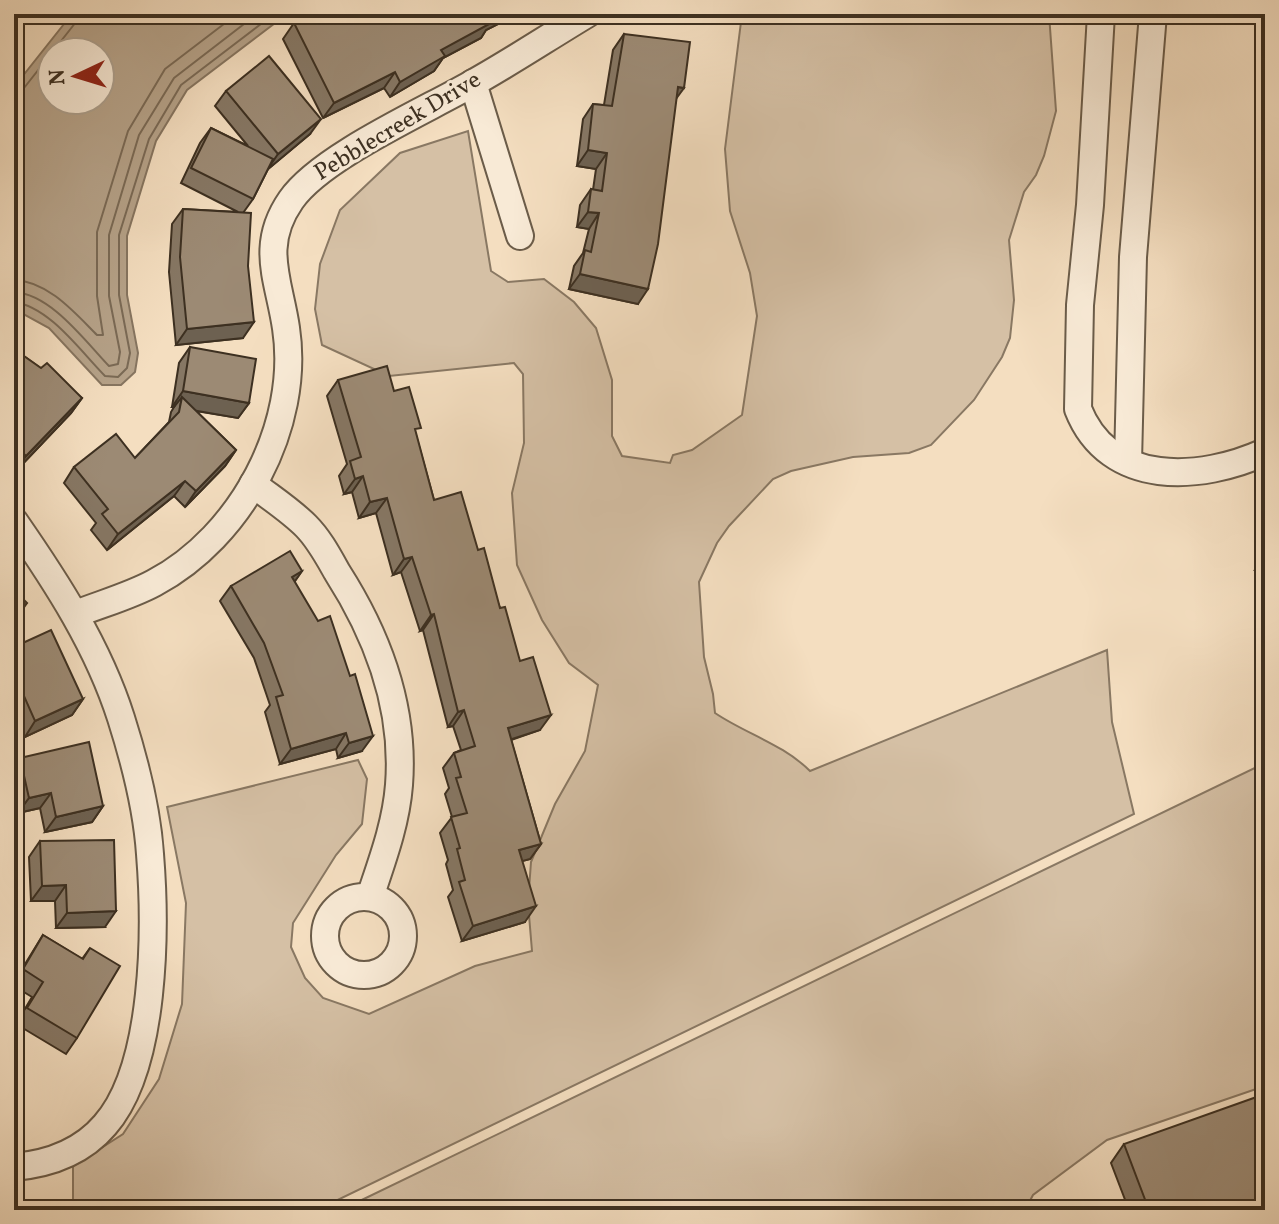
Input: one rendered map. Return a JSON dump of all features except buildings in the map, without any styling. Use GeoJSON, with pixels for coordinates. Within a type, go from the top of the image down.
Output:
{"type":"FeatureCollection","features":[{"type":"Feature","properties":{"kind":"street","name":"Pebblecreek Drive"},"geometry":{"type":"LineString","coordinates":[[76,614],[155,582],[209,544],[253,484],[273,442],[287,377],[287,329],[274,272],[272,248],[279,223],[290,201],[313,175],[587,14]]}},
{"type":"Feature","properties":{"kind":"street"},"geometry":{"type":"LineString","coordinates":[[1101,14],[1100,73],[1080,305],[1076,390],[1083,424],[1100,443],[1128,462],[1155,471],[1187,473],[1215,470],[1265,452]]}},
{"type":"Feature","properties":{"kind":"street"},"geometry":{"type":"LineString","coordinates":[[1128,462],[1133,257],[1153,14]]}},
{"type":"Feature","properties":{"kind":"street"},"geometry":{"type":"LineString","coordinates":[[473,83],[520,236]]}},
{"type":"Feature","properties":{"kind":"street"},"geometry":{"type":"LineString","coordinates":[[253,484],[307,528],[326,553],[368,627],[395,704],[401,740],[399,787],[392,828],[370,897]]}},
{"type":"Feature","properties":{"kind":"street"},"geometry":{"type":"LineString","coordinates":[[14,521],[76,614],[121,717],[142,797],[150,853],[152,964],[145,1022],[132,1077],[106,1124],[86,1143],[62,1156],[36,1165],[14,1167]]}},
{"type":"Feature","properties":{"kind":"shaded area"},"geometry":{"type":"Polygon","coordinates":[[[742,14],[1049,14],[1056,111],[1044,156],[1024,192],[1009,240],[1014,300],[1010,338],[1002,357],[974,400],[931,445],[909,453],[853,457],[791,471],[773,479],[717,543],[699,582],[704,657],[715,713],[776,746],[810,771],[1107,650],[1112,722],[1134,814],[317,1210],[73,1210],[73,1166],[123,1134],[159,1079],[182,1004],[186,903],[167,807],[358,760],[367,779],[362,824],[336,855],[293,923],[291,947],[305,978],[323,998],[369,1014],[475,966],[532,951],[528,903],[531,862],[555,804],[585,751],[598,685],[569,663],[542,620],[517,565],[512,493],[524,443],[523,374],[514,363],[389,376],[322,345],[315,309],[320,264],[340,210],[400,153],[468,131],[491,271],[508,282],[544,279],[574,302],[596,328],[612,380],[612,436],[622,456],[670,463],[673,455],[692,450],[742,415],[757,316],[750,273],[730,211],[725,149],[742,14]]]}},
{"type":"Feature","properties":{"kind":"shaded area"},"geometry":{"type":"Polygon","coordinates":[[[1265,763],[1265,1086],[1107,1140],[1033,1195],[1025,1210],[341,1210],[1265,763]]]}},
{"type":"Feature","properties":{"kind":"water"},"geometry":{"type":"Polygon","coordinates":[[[72,14],[287,14],[187,90],[156,141],[127,236],[127,295],[138,353],[135,372],[121,385],[102,385],[49,328],[14,309],[14,87],[36,59],[36,116],[116,116],[116,36],[55,36],[72,14]]]}}]}
